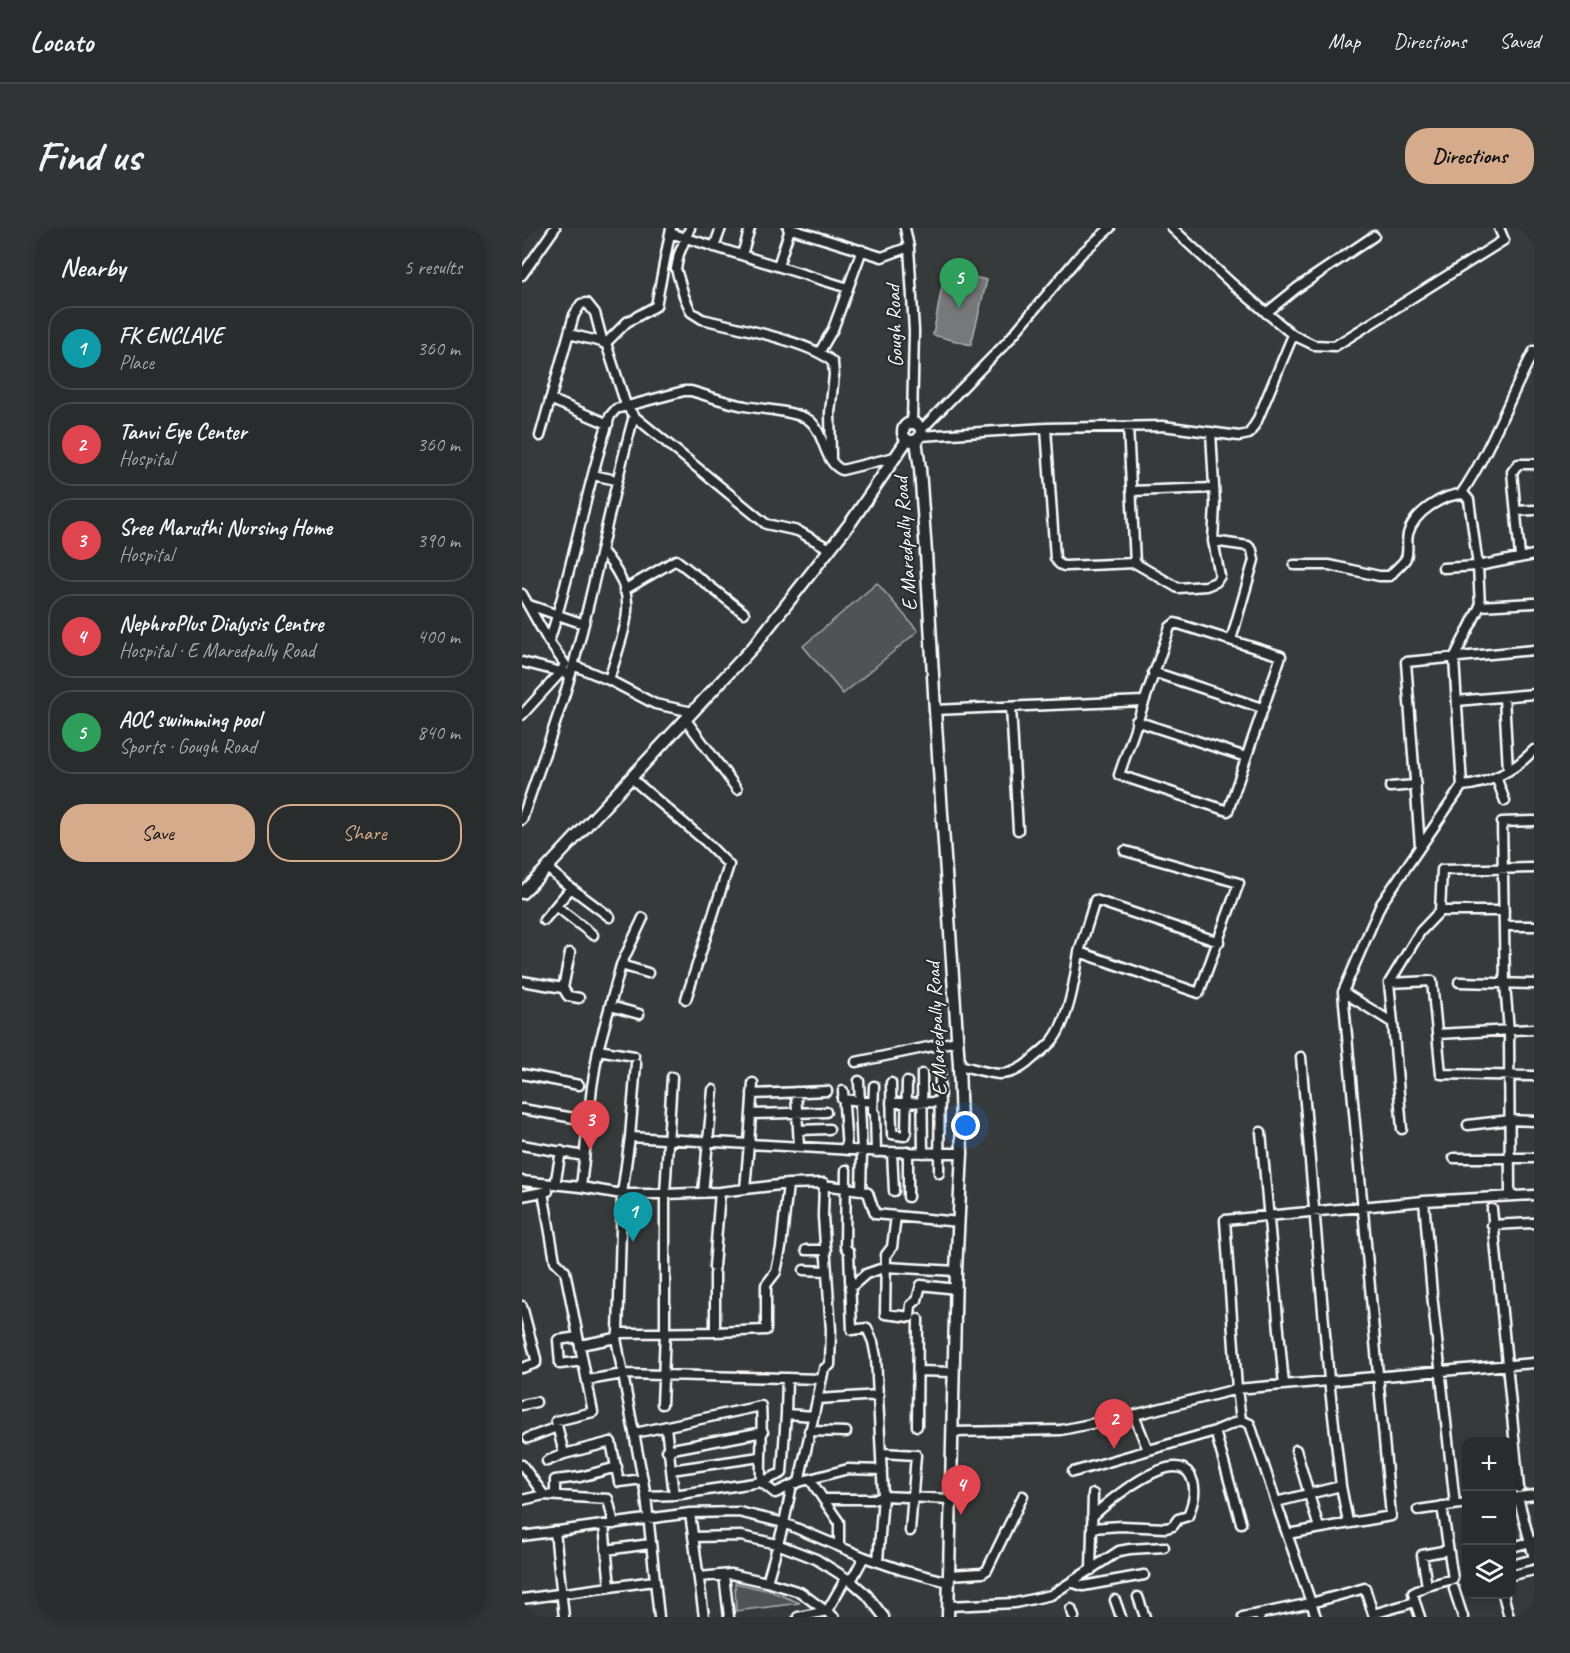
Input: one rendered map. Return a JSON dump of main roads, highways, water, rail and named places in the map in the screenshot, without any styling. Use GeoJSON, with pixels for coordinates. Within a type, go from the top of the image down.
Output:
{"type":"FeatureCollection","features":[{"type":"Feature","properties":{"kind":"main road"},"geometry":{"type":"LineString","coordinates":[[522,893],[754,646],[851,522],[894,457],[916,436],[918,425],[912,423],[905,425],[903,435],[916,436]]}},
{"type":"Feature","properties":{"kind":"main road","name":"E Maredpally Road"},"geometry":{"type":"LineString","coordinates":[[916,436],[926,553],[959,1065],[962,1153],[956,1271],[948,1611]]}},
{"type":"Feature","properties":{"kind":"place","name":"AOC swimming pool"},"geometry":{"type":"Point","coordinates":[959,308]}},
{"type":"Feature","properties":{"kind":"place","name":"Sree Maruthi Nursing Home"},"geometry":{"type":"Point","coordinates":[590,1150]}},
{"type":"Feature","properties":{"kind":"place","name":"FK ENCLAVE"},"geometry":{"type":"Point","coordinates":[633,1242]}},
{"type":"Feature","properties":{"kind":"place","name":"Tanvi Eye Center"},"geometry":{"type":"Point","coordinates":[1114,1449]}},
{"type":"Feature","properties":{"kind":"place","name":"NephroPlus Dialysis Centre"},"geometry":{"type":"Point","coordinates":[961,1515]}}]}
